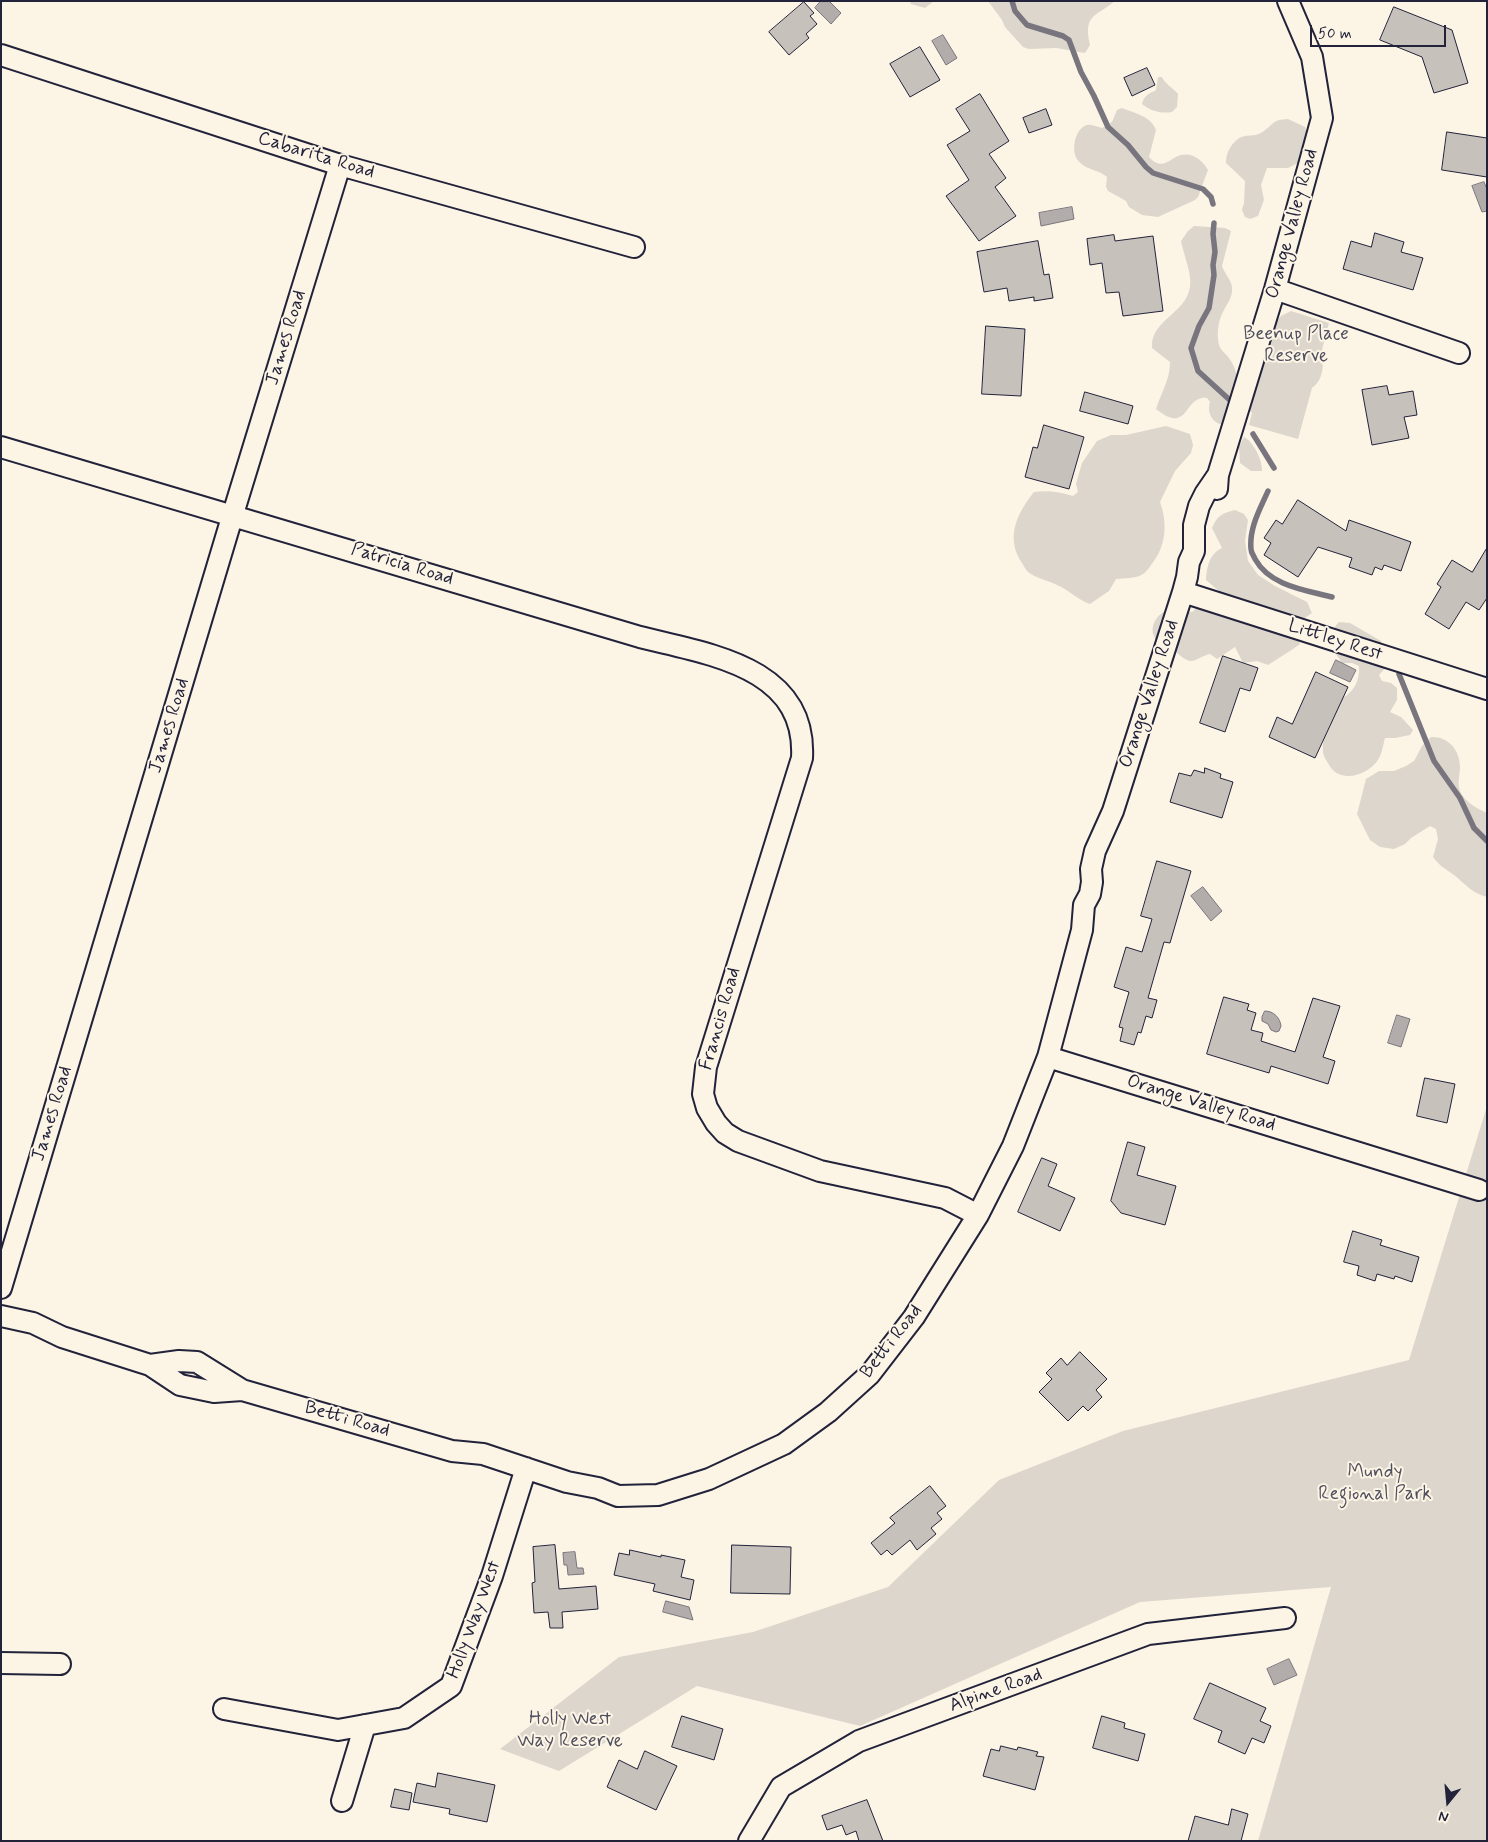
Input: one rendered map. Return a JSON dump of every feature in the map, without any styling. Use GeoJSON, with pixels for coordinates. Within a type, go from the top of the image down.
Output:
{"type":"FeatureCollection","features":[{"type":"Feature","properties":{"kind":"street","name":"Orange Valley Road"},"geometry":{"type":"LineString","coordinates":[[1288,1],[1312,57],[1322,118],[1275,289],[1218,475],[1216,493],[1206,521],[1205,545],[1202,555],[1185,585],[1113,811],[1098,902],[1082,930],[1048,1057],[1479,1190]]}},
{"type":"Feature","properties":{"kind":"street","name":"Cabarita Road"},"geometry":{"type":"LineString","coordinates":[[1,55],[340,165],[634,248]]}},
{"type":"Feature","properties":{"kind":"street","name":"James Road"},"geometry":{"type":"LineString","coordinates":[[1,1288],[233,514],[340,165]]}},
{"type":"Feature","properties":{"kind":"street"},"geometry":{"type":"LineString","coordinates":[[1275,289],[1459,353]]}},
{"type":"Feature","properties":{"kind":"street","name":"Patricia Road"},"geometry":{"type":"LineString","coordinates":[[1,447],[233,514],[640,637],[712,655],[739,664],[760,674],[774,685],[790,704]]}},
{"type":"Feature","properties":{"kind":"street","name":"Littley Rest"},"geometry":{"type":"LineString","coordinates":[[1185,585],[1487,689]]}},
{"type":"Feature","properties":{"kind":"street","name":"Francis Road"},"geometry":{"type":"LineString","coordinates":[[790,704],[800,730],[803,744],[802,758],[706,1067],[703,1094],[707,1108],[725,1133],[753,1147],[820,1171],[945,1198],[978,1215]]}},
{"type":"Feature","properties":{"kind":"street","name":"Betti Road"},"geometry":{"type":"LineString","coordinates":[[1,1316],[33,1323],[62,1337],[150,1364],[180,1385],[214,1392],[242,1390],[452,1451],[483,1454],[524,1474],[598,1488],[618,1496],[658,1495],[710,1479],[784,1444],[828,1412],[870,1374],[914,1317],[978,1215],[1013,1146],[1048,1057]]}},
{"type":"Feature","properties":{"kind":"street","name":"Betti Road"},"geometry":{"type":"LineString","coordinates":[[1,1330],[62,1337]]}},
{"type":"Feature","properties":{"kind":"street","name":"Holly Way West"},"geometry":{"type":"LineString","coordinates":[[224,1709],[338,1730],[404,1718],[451,1686],[492,1576],[524,1474]]}},
{"type":"Feature","properties":{"kind":"street","name":"Alpine Road"},"geometry":{"type":"LineString","coordinates":[[749,1841],[781,1787],[859,1742],[1148,1634],[1285,1618]]}},
{"type":"Feature","properties":{"kind":"street"},"geometry":{"type":"LineString","coordinates":[[1,1663],[60,1664]]}},
{"type":"Feature","properties":{"kind":"street"},"geometry":{"type":"LineString","coordinates":[[342,1801],[365,1725]]}},
{"type":"Feature","properties":{"kind":"green space"},"geometry":{"type":"Polygon","coordinates":[[[910,1],[934,1],[925,8],[911,4],[910,1]]]}},
{"type":"Feature","properties":{"kind":"green space"},"geometry":{"type":"Polygon","coordinates":[[[988,1],[1115,1],[1092,18],[1088,28],[1090,45],[1085,53],[1056,48],[1029,49],[1023,47],[1005,27],[988,1]]]}},
{"type":"Feature","properties":{"kind":"green space"},"geometry":{"type":"Polygon","coordinates":[[[1158,77],[1162,77],[1178,94],[1177,107],[1172,112],[1156,111],[1142,104],[1145,97],[1156,90],[1158,77]]]}},
{"type":"Feature","properties":{"kind":"green space"},"geometry":{"type":"Polygon","coordinates":[[[1122,108],[1146,118],[1154,125],[1156,130],[1149,157],[1154,161],[1162,164],[1185,154],[1197,158],[1203,163],[1208,170],[1198,197],[1195,200],[1158,217],[1142,215],[1129,207],[1126,201],[1108,191],[1106,187],[1107,177],[1080,163],[1075,155],[1074,145],[1080,130],[1087,125],[1102,128],[1112,122],[1117,110],[1122,108]]]}},
{"type":"Feature","properties":{"kind":"green space"},"geometry":{"type":"Polygon","coordinates":[[[1288,119],[1305,127],[1306,144],[1300,162],[1288,168],[1267,168],[1261,185],[1264,200],[1258,216],[1250,219],[1245,217],[1242,210],[1245,181],[1226,163],[1228,152],[1239,138],[1259,134],[1274,122],[1288,119]]]}},
{"type":"Feature","properties":{"kind":"green space"},"geometry":{"type":"Polygon","coordinates":[[[1194,226],[1225,228],[1231,231],[1222,266],[1230,281],[1232,291],[1231,297],[1220,318],[1218,332],[1220,347],[1231,361],[1237,377],[1236,392],[1227,424],[1218,423],[1212,418],[1209,410],[1210,402],[1207,398],[1194,402],[1181,417],[1167,416],[1156,409],[1167,381],[1170,362],[1152,348],[1153,338],[1157,330],[1176,311],[1187,296],[1190,287],[1190,276],[1181,241],[1194,226]]]}},
{"type":"Feature","properties":{"kind":"green space","name":"Beenup Place Reserve"},"geometry":{"type":"Polygon","coordinates":[[[1291,311],[1329,323],[1319,361],[1323,365],[1321,375],[1319,381],[1312,388],[1298,439],[1249,425],[1252,413],[1247,407],[1275,323],[1281,316],[1291,311]]]}},
{"type":"Feature","properties":{"kind":"green space"},"geometry":{"type":"Polygon","coordinates":[[[1166,426],[1190,434],[1193,445],[1191,453],[1175,471],[1160,502],[1165,527],[1163,543],[1156,558],[1146,571],[1137,577],[1116,579],[1109,591],[1090,604],[1061,587],[1028,572],[1017,554],[1014,535],[1018,517],[1034,492],[1054,492],[1073,496],[1078,492],[1076,484],[1082,463],[1097,441],[1111,435],[1126,435],[1166,426]]]}},
{"type":"Feature","properties":{"kind":"green space"},"geometry":{"type":"Polygon","coordinates":[[[1244,437],[1257,452],[1262,471],[1251,471],[1240,463],[1239,447],[1244,437]]]}},
{"type":"Feature","properties":{"kind":"green space"},"geometry":{"type":"Polygon","coordinates":[[[1235,510],[1244,514],[1248,520],[1245,541],[1248,561],[1258,575],[1307,602],[1312,613],[1305,618],[1297,618],[1226,597],[1206,580],[1211,557],[1222,548],[1212,528],[1220,516],[1235,510]]]}},
{"type":"Feature","properties":{"kind":"green space"},"geometry":{"type":"Polygon","coordinates":[[[1202,607],[1298,638],[1300,644],[1268,665],[1257,661],[1243,663],[1235,647],[1217,659],[1210,654],[1189,661],[1158,642],[1154,637],[1154,622],[1165,611],[1175,609],[1192,612],[1202,607]]]}},
{"type":"Feature","properties":{"kind":"green space"},"geometry":{"type":"Polygon","coordinates":[[[1339,622],[1350,623],[1381,641],[1388,665],[1379,675],[1382,681],[1391,683],[1397,688],[1397,700],[1390,712],[1401,717],[1413,730],[1410,735],[1385,738],[1378,760],[1373,766],[1367,771],[1352,776],[1338,774],[1333,770],[1323,753],[1325,733],[1336,701],[1351,692],[1359,672],[1359,666],[1352,663],[1342,663],[1329,644],[1333,630],[1339,622]]]}},
{"type":"Feature","properties":{"kind":"green space"},"geometry":{"type":"Polygon","coordinates":[[[1431,737],[1443,739],[1452,745],[1458,755],[1460,767],[1459,785],[1462,795],[1475,807],[1487,813],[1487,897],[1469,888],[1433,857],[1438,839],[1436,829],[1430,826],[1405,844],[1394,849],[1380,847],[1370,840],[1357,814],[1366,779],[1379,771],[1394,771],[1414,761],[1422,746],[1431,737]]]}},
{"type":"Feature","properties":{"kind":"green space","name":"Mundy Regional Park"},"geometry":{"type":"Polygon","coordinates":[[[1487,1106],[1487,1841],[1258,1841],[1331,1587],[1140,1602],[860,1726],[697,1686],[559,1771],[500,1749],[619,1657],[753,1632],[888,1587],[999,1480],[1123,1431],[1409,1360],[1487,1106]]]}},
{"type":"Feature","properties":{"kind":"shaded area"},"geometry":{"type":"Polygon","coordinates":[[[821,1],[829,1],[841,13],[831,24],[815,8],[821,1]]]}},
{"type":"Feature","properties":{"kind":"shaded area"},"geometry":{"type":"Polygon","coordinates":[[[943,35],[957,58],[946,65],[932,41],[943,35]]]}},
{"type":"Feature","properties":{"kind":"shaded area"},"geometry":{"type":"Polygon","coordinates":[[[1484,182],[1487,189],[1487,211],[1482,212],[1472,186],[1484,182]]]}},
{"type":"Feature","properties":{"kind":"shaded area"},"geometry":{"type":"Polygon","coordinates":[[[1072,207],[1074,219],[1041,226],[1039,213],[1072,207]]]}},
{"type":"Feature","properties":{"kind":"shaded area"},"geometry":{"type":"Polygon","coordinates":[[[1336,660],[1356,670],[1350,682],[1330,673],[1336,660]]]}},
{"type":"Feature","properties":{"kind":"shaded area"},"geometry":{"type":"Polygon","coordinates":[[[1203,887],[1222,911],[1211,921],[1191,896],[1203,887]]]}},
{"type":"Feature","properties":{"kind":"shaded area"},"geometry":{"type":"Polygon","coordinates":[[[1265,1011],[1271,1012],[1278,1018],[1281,1026],[1279,1031],[1271,1030],[1268,1024],[1262,1021],[1265,1011]]]}},
{"type":"Feature","properties":{"kind":"shaded area"},"geometry":{"type":"Polygon","coordinates":[[[1397,1015],[1410,1019],[1401,1047],[1388,1043],[1397,1015]]]}},
{"type":"Feature","properties":{"kind":"shaded area"},"geometry":{"type":"Polygon","coordinates":[[[575,1552],[577,1568],[583,1568],[584,1574],[568,1575],[567,1565],[564,1565],[563,1553],[575,1552]]]}},
{"type":"Feature","properties":{"kind":"shaded area"},"geometry":{"type":"Polygon","coordinates":[[[666,1601],[689,1607],[693,1620],[663,1612],[666,1601]]]}},
{"type":"Feature","properties":{"kind":"shaded area"},"geometry":{"type":"Polygon","coordinates":[[[1289,1659],[1297,1675],[1274,1685],[1267,1669],[1289,1659]]]}},
{"type":"Feature","properties":{"kind":"building"},"geometry":{"type":"Polygon","coordinates":[[[804,2],[814,13],[810,16],[817,24],[806,34],[809,38],[789,55],[769,32],[804,2]]]}},
{"type":"Feature","properties":{"kind":"building"},"geometry":{"type":"Polygon","coordinates":[[[1394,7],[1452,30],[1468,83],[1434,93],[1422,57],[1380,40],[1394,7]]]}},
{"type":"Feature","properties":{"kind":"building"},"geometry":{"type":"Polygon","coordinates":[[[920,47],[940,80],[910,97],[890,64],[920,47]]]}},
{"type":"Feature","properties":{"kind":"building"},"geometry":{"type":"Polygon","coordinates":[[[1147,68],[1155,85],[1132,96],[1124,78],[1147,68]]]}},
{"type":"Feature","properties":{"kind":"building"},"geometry":{"type":"Polygon","coordinates":[[[980,94],[1009,141],[989,154],[1006,178],[995,187],[1016,216],[979,241],[946,196],[969,180],[947,145],[970,131],[956,109],[980,94]]]}},
{"type":"Feature","properties":{"kind":"building"},"geometry":{"type":"Polygon","coordinates":[[[1046,109],[1052,125],[1029,133],[1023,118],[1046,109]]]}},
{"type":"Feature","properties":{"kind":"building"},"geometry":{"type":"Polygon","coordinates":[[[1447,132],[1487,138],[1487,177],[1442,170],[1447,132]]]}},
{"type":"Feature","properties":{"kind":"building"},"geometry":{"type":"Polygon","coordinates":[[[1375,233],[1404,242],[1401,252],[1423,258],[1413,290],[1343,269],[1351,241],[1371,247],[1375,233]]]}},
{"type":"Feature","properties":{"kind":"building"},"geometry":{"type":"Polygon","coordinates":[[[1114,235],[1115,241],[1153,236],[1163,311],[1123,316],[1119,292],[1106,293],[1102,263],[1090,265],[1087,239],[1114,235]]]}},
{"type":"Feature","properties":{"kind":"building"},"geometry":{"type":"Polygon","coordinates":[[[1038,241],[1044,275],[1049,274],[1053,298],[1034,301],[1034,297],[1009,301],[1007,288],[984,292],[977,252],[1038,241]]]}},
{"type":"Feature","properties":{"kind":"building"},"geometry":{"type":"Polygon","coordinates":[[[986,326],[1025,329],[1021,396],[982,394],[986,326]]]}},
{"type":"Feature","properties":{"kind":"building"},"geometry":{"type":"Polygon","coordinates":[[[1387,386],[1389,395],[1413,391],[1417,415],[1404,417],[1409,438],[1372,445],[1362,390],[1387,386]]]}},
{"type":"Feature","properties":{"kind":"building"},"geometry":{"type":"Polygon","coordinates":[[[1085,392],[1133,406],[1128,424],[1080,411],[1085,392]]]}},
{"type":"Feature","properties":{"kind":"building"},"geometry":{"type":"Polygon","coordinates":[[[1044,425],[1084,437],[1069,489],[1025,477],[1033,447],[1037,448],[1044,425]]]}},
{"type":"Feature","properties":{"kind":"building"},"geometry":{"type":"Polygon","coordinates":[[[1298,500],[1346,531],[1349,520],[1411,542],[1401,571],[1384,565],[1382,570],[1375,567],[1372,575],[1349,567],[1352,558],[1318,547],[1298,577],[1264,555],[1271,543],[1264,538],[1276,520],[1282,524],[1298,500]]]}},
{"type":"Feature","properties":{"kind":"building"},"geometry":{"type":"Polygon","coordinates":[[[1487,548],[1487,598],[1479,610],[1466,602],[1449,629],[1425,614],[1441,587],[1437,584],[1452,560],[1472,572],[1487,548]]]}},
{"type":"Feature","properties":{"kind":"building"},"geometry":{"type":"Polygon","coordinates":[[[1223,656],[1258,668],[1250,691],[1240,688],[1225,732],[1200,723],[1223,656]]]}},
{"type":"Feature","properties":{"kind":"building"},"geometry":{"type":"Polygon","coordinates":[[[1316,672],[1348,687],[1315,758],[1269,737],[1277,717],[1292,724],[1316,672]]]}},
{"type":"Feature","properties":{"kind":"building"},"geometry":{"type":"Polygon","coordinates":[[[1205,768],[1221,774],[1220,778],[1233,782],[1222,818],[1170,802],[1179,773],[1191,776],[1194,770],[1204,773],[1205,768]]]}},
{"type":"Feature","properties":{"kind":"building"},"geometry":{"type":"Polygon","coordinates":[[[1157,861],[1191,871],[1170,943],[1164,942],[1148,998],[1157,1000],[1152,1018],[1146,1016],[1141,1033],[1138,1032],[1134,1045],[1120,1041],[1123,1028],[1119,1027],[1129,992],[1114,987],[1126,947],[1142,952],[1152,919],[1141,916],[1157,861]]]}},
{"type":"Feature","properties":{"kind":"building"},"geometry":{"type":"Polygon","coordinates":[[[1224,997],[1249,1004],[1247,1010],[1256,1013],[1251,1030],[1263,1033],[1261,1041],[1295,1052],[1313,998],[1340,1006],[1323,1057],[1335,1061],[1328,1084],[1271,1066],[1269,1073],[1207,1054],[1224,997]]]}},
{"type":"Feature","properties":{"kind":"building"},"geometry":{"type":"Polygon","coordinates":[[[1425,1078],[1455,1084],[1447,1123],[1417,1116],[1425,1078]]]}},
{"type":"Feature","properties":{"kind":"building"},"geometry":{"type":"Polygon","coordinates":[[[1128,1142],[1145,1147],[1137,1175],[1176,1186],[1165,1225],[1121,1213],[1111,1201],[1128,1142]]]}},
{"type":"Feature","properties":{"kind":"building"},"geometry":{"type":"Polygon","coordinates":[[[1042,1158],[1057,1164],[1048,1186],[1075,1198],[1060,1231],[1018,1212],[1042,1158]]]}},
{"type":"Feature","properties":{"kind":"building"},"geometry":{"type":"Polygon","coordinates":[[[1353,1231],[1382,1240],[1380,1245],[1419,1257],[1412,1282],[1395,1276],[1394,1279],[1377,1274],[1375,1281],[1357,1275],[1359,1266],[1344,1262],[1353,1231]]]}},
{"type":"Feature","properties":{"kind":"building"},"geometry":{"type":"Polygon","coordinates":[[[1080,1352],[1107,1379],[1096,1390],[1102,1397],[1088,1411],[1083,1406],[1068,1421],[1039,1392],[1052,1379],[1046,1373],[1061,1358],[1067,1365],[1080,1352]]]}},
{"type":"Feature","properties":{"kind":"building"},"geometry":{"type":"Polygon","coordinates":[[[930,1486],[946,1506],[937,1513],[942,1519],[931,1528],[936,1534],[917,1550],[910,1540],[892,1555],[887,1550],[881,1555],[871,1543],[895,1523],[890,1518],[930,1486]]]}},
{"type":"Feature","properties":{"kind":"building"},"geometry":{"type":"Polygon","coordinates":[[[555,1545],[559,1589],[596,1586],[598,1609],[562,1612],[563,1628],[550,1628],[548,1612],[534,1613],[532,1583],[535,1582],[533,1547],[555,1545]]]}},
{"type":"Feature","properties":{"kind":"building"},"geometry":{"type":"Polygon","coordinates":[[[732,1545],[791,1547],[790,1594],[731,1593],[732,1545]]]}},
{"type":"Feature","properties":{"kind":"building"},"geometry":{"type":"Polygon","coordinates":[[[630,1550],[685,1560],[681,1577],[694,1580],[690,1600],[653,1591],[655,1584],[614,1575],[619,1553],[629,1555],[630,1550]]]}},
{"type":"Feature","properties":{"kind":"building"},"geometry":{"type":"Polygon","coordinates":[[[1210,1683],[1266,1708],[1260,1721],[1271,1726],[1264,1743],[1252,1738],[1245,1754],[1218,1742],[1222,1731],[1194,1719],[1210,1683]]]}},
{"type":"Feature","properties":{"kind":"building"},"geometry":{"type":"Polygon","coordinates":[[[682,1716],[723,1729],[714,1760],[672,1747],[682,1716]]]}},
{"type":"Feature","properties":{"kind":"building"},"geometry":{"type":"Polygon","coordinates":[[[1102,1716],[1125,1723],[1124,1728],[1145,1734],[1138,1761],[1093,1748],[1102,1716]]]}},
{"type":"Feature","properties":{"kind":"building"},"geometry":{"type":"Polygon","coordinates":[[[1001,1746],[1017,1750],[1018,1747],[1038,1752],[1036,1756],[1044,1757],[1035,1790],[983,1776],[991,1749],[999,1751],[1001,1746]]]}},
{"type":"Feature","properties":{"kind":"building"},"geometry":{"type":"Polygon","coordinates":[[[645,1751],[677,1766],[656,1810],[607,1787],[619,1760],[637,1769],[645,1751]]]}},
{"type":"Feature","properties":{"kind":"building"},"geometry":{"type":"Polygon","coordinates":[[[438,1773],[495,1785],[487,1822],[449,1814],[450,1809],[413,1802],[417,1783],[435,1787],[438,1773]]]}},
{"type":"Feature","properties":{"kind":"building"},"geometry":{"type":"Polygon","coordinates":[[[395,1789],[412,1793],[409,1810],[391,1807],[395,1789]]]}},
{"type":"Feature","properties":{"kind":"building"},"geometry":{"type":"Polygon","coordinates":[[[867,1800],[883,1841],[859,1841],[856,1831],[846,1835],[842,1825],[827,1830],[822,1816],[867,1800]]]}},
{"type":"Feature","properties":{"kind":"building"},"geometry":{"type":"Polygon","coordinates":[[[1232,1809],[1248,1814],[1241,1841],[1188,1841],[1195,1816],[1228,1825],[1232,1809]]]}},
{"type":"Feature","properties":{"kind":"waterway"},"geometry":{"type":"LineString","coordinates":[[1012,1],[1015,11],[1027,25],[1063,36],[1069,40],[1081,72],[1108,127],[1128,145],[1146,167],[1153,173],[1203,189],[1211,197],[1213,204]]}},
{"type":"Feature","properties":{"kind":"waterway"},"geometry":{"type":"LineString","coordinates":[[1214,223],[1214,275],[1209,308],[1199,326],[1191,348],[1198,371],[1233,403]]}},
{"type":"Feature","properties":{"kind":"waterway"},"geometry":{"type":"LineString","coordinates":[[1253,434],[1274,468]]}},
{"type":"Feature","properties":{"kind":"waterway"},"geometry":{"type":"LineString","coordinates":[[1268,491],[1252,534],[1251,550],[1255,559],[1270,575],[1289,586],[1332,597]]}},
{"type":"Feature","properties":{"kind":"waterway"},"geometry":{"type":"LineString","coordinates":[[1399,674],[1434,761],[1460,798],[1474,828],[1487,841]]}},
{"type":"Feature","properties":{"kind":"park label","name":"Holly West Way Reserve"},"geometry":{"type":"Point","coordinates":[570,1731]}}]}
